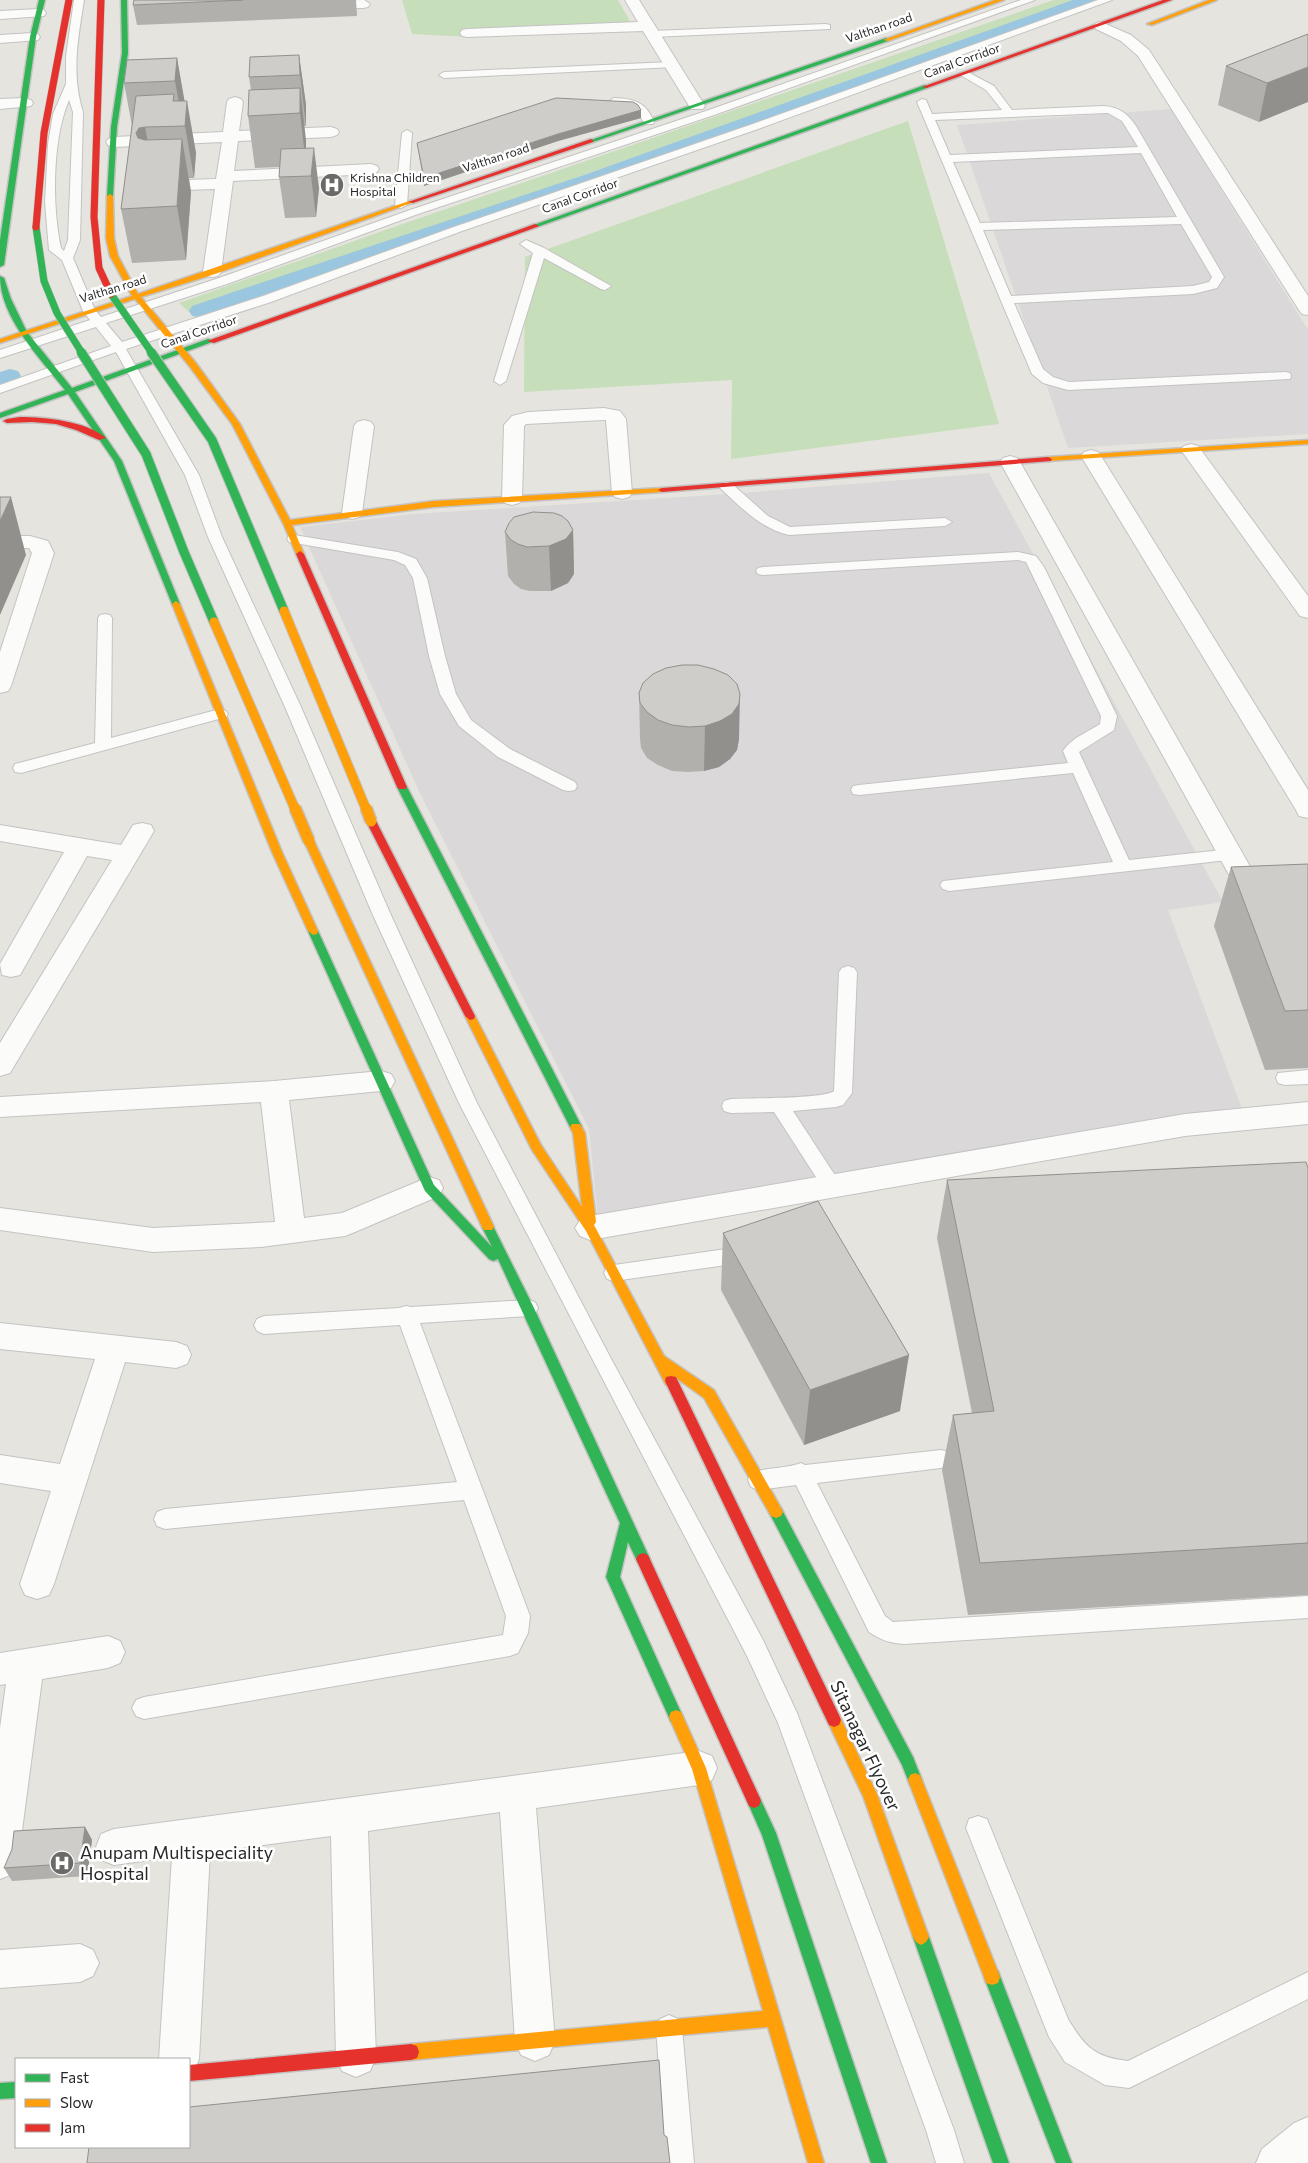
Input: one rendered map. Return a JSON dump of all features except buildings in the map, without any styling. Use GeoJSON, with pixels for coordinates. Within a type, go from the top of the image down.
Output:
{"type":"FeatureCollection","features":[{"type":"Feature","properties":{"kind":"main road"},"geometry":{"type":"LineString","coordinates":[[69,0],[44,133],[37,211],[38,250],[44,281],[57,313],[146,454],[184,552],[309,841],[510,1275],[528,1308],[769,1833],[879,2163]]}},
{"type":"Feature","properties":{"kind":"main road","name":"Sitanagar Flyover"},"geometry":{"type":"LineString","coordinates":[[101,0],[94,217],[99,268],[110,291],[212,440],[371,821],[536,1146],[590,1228],[660,1358],[870,1794],[986,2116],[1001,2163]]}},
{"type":"Feature","properties":{"kind":"main road","name":"Valthan road"},"geometry":{"type":"LineString","coordinates":[[0,341],[93,316],[136,296],[212,272],[401,205],[697,106],[1000,0]]}},
{"type":"Feature","properties":{"kind":"main road","name":"Canal Corridor"},"geometry":{"type":"LineString","coordinates":[[0,416],[966,74],[1102,34],[1169,0]]}},
{"type":"Feature","properties":{"kind":"main road"},"geometry":{"type":"LineString","coordinates":[[1121,36],[1214,0]]}},
{"type":"Feature","properties":{"kind":"main road"},"geometry":{"type":"LineString","coordinates":[[0,266],[4,218],[25,103],[33,37],[41,6]]}},
{"type":"Feature","properties":{"kind":"main road"},"geometry":{"type":"LineString","coordinates":[[124,6],[125,52],[114,127],[110,238],[114,256],[136,296],[182,352],[198,364],[236,424],[287,523],[410,806],[579,1133],[590,1228]]}},
{"type":"Feature","properties":{"kind":"main road"},"geometry":{"type":"LineString","coordinates":[[965,88],[986,81]]}},
{"type":"Feature","properties":{"kind":"main road"},"geometry":{"type":"LineString","coordinates":[[522,245],[545,237]]}},
{"type":"Feature","properties":{"kind":"main road"},"geometry":{"type":"LineString","coordinates":[[0,278],[7,299],[24,333],[70,391],[118,461],[276,852],[429,1188],[510,1275]]}},
{"type":"Feature","properties":{"kind":"main road"},"geometry":{"type":"LineString","coordinates":[[0,423],[17,419],[77,425],[102,438]]}},
{"type":"Feature","properties":{"kind":"main road"},"geometry":{"type":"LineString","coordinates":[[287,523],[352,513],[434,504],[726,486],[1010,462],[1308,442]]}},
{"type":"Feature","properties":{"kind":"main road"},"geometry":{"type":"LineString","coordinates":[[660,1358],[709,1394],[759,1480],[908,1762],[957,1832],[1064,2163]]}},
{"type":"Feature","properties":{"kind":"main road"},"geometry":{"type":"LineString","coordinates":[[626,1524],[613,1578],[700,1768],[816,2163]]}},
{"type":"Feature","properties":{"kind":"main road"},"geometry":{"type":"LineString","coordinates":[[190,2074],[774,2018]]}},
{"type":"Feature","properties":{"kind":"main road"},"geometry":{"type":"LineString","coordinates":[[0,2092],[15,2090]]}},
{"type":"Feature","properties":{"kind":"street"},"geometry":{"type":"LineString","coordinates":[[632,0],[697,106]]}},
{"type":"Feature","properties":{"kind":"street"},"geometry":{"type":"LineString","coordinates":[[306,6],[363,4]]}},
{"type":"Feature","properties":{"kind":"street"},"geometry":{"type":"LineString","coordinates":[[0,15],[41,6]]}},
{"type":"Feature","properties":{"kind":"street"},"geometry":{"type":"LineString","coordinates":[[124,6],[142,12]]}},
{"type":"Feature","properties":{"kind":"street"},"geometry":{"type":"LineString","coordinates":[[467,34],[650,30]]}},
{"type":"Feature","properties":{"kind":"street"},"geometry":{"type":"LineString","coordinates":[[1102,34],[1121,36],[1144,53],[1308,310]]}},
{"type":"Feature","properties":{"kind":"street"},"geometry":{"type":"LineString","coordinates":[[0,39],[33,37]]}},
{"type":"Feature","properties":{"kind":"street"},"geometry":{"type":"LineString","coordinates":[[212,272],[235,102]]}},
{"type":"Feature","properties":{"kind":"street"},"geometry":{"type":"LineString","coordinates":[[0,104],[25,103]]}},
{"type":"Feature","properties":{"kind":"street"},"geometry":{"type":"LineString","coordinates":[[114,142],[331,132]]}},
{"type":"Feature","properties":{"kind":"street"},"geometry":{"type":"LineString","coordinates":[[155,186],[371,169]]}},
{"type":"Feature","properties":{"kind":"street"},"geometry":{"type":"LineString","coordinates":[[512,499],[514,425],[519,420],[528,418],[613,415],[616,419],[622,493]]}},
{"type":"Feature","properties":{"kind":"street"},"geometry":{"type":"LineString","coordinates":[[352,513],[364,426]]}},
{"type":"Feature","properties":{"kind":"street"},"geometry":{"type":"LineString","coordinates":[[1191,450],[1308,611]]}},
{"type":"Feature","properties":{"kind":"street"},"geometry":{"type":"LineString","coordinates":[[1091,456],[1308,810]]}},
{"type":"Feature","properties":{"kind":"street"},"geometry":{"type":"LineString","coordinates":[[1010,462],[1251,891]]}},
{"type":"Feature","properties":{"kind":"street"},"geometry":{"type":"LineString","coordinates":[[0,542],[30,542],[41,545],[43,552],[6,651],[0,686]]}},
{"type":"Feature","properties":{"kind":"street"},"geometry":{"type":"LineString","coordinates":[[0,1066],[142,831]]}},
{"type":"Feature","properties":{"kind":"street"},"geometry":{"type":"LineString","coordinates":[[0,832],[128,854]]}},
{"type":"Feature","properties":{"kind":"street"},"geometry":{"type":"LineString","coordinates":[[11,954],[80,846]]}},
{"type":"Feature","properties":{"kind":"street"},"geometry":{"type":"LineString","coordinates":[[0,1107],[274,1091],[381,1081]]}},
{"type":"Feature","properties":{"kind":"street"},"geometry":{"type":"LineString","coordinates":[[274,1091],[291,1231]]}},
{"type":"Feature","properties":{"kind":"street"},"geometry":{"type":"LineString","coordinates":[[590,1228],[805,1200],[832,1186],[1185,1125],[1308,1113]]}},
{"type":"Feature","properties":{"kind":"street"},"geometry":{"type":"LineString","coordinates":[[0,1219],[153,1240],[261,1235],[345,1224],[429,1188]]}},
{"type":"Feature","properties":{"kind":"street"},"geometry":{"type":"LineString","coordinates":[[0,1336],[176,1355]]}},
{"type":"Feature","properties":{"kind":"street"},"geometry":{"type":"LineString","coordinates":[[37,1584],[114,1348]]}},
{"type":"Feature","properties":{"kind":"street"},"geometry":{"type":"LineString","coordinates":[[0,1469],[72,1480]]}},
{"type":"Feature","properties":{"kind":"street"},"geometry":{"type":"LineString","coordinates":[[0,1860],[13,1667],[108,1652]]}},
{"type":"Feature","properties":{"kind":"street"},"geometry":{"type":"LineString","coordinates":[[114,1847],[700,1768]]}},
{"type":"Feature","properties":{"kind":"street"},"geometry":{"type":"LineString","coordinates":[[518,1793],[535,2041]]}},
{"type":"Feature","properties":{"kind":"street"},"geometry":{"type":"LineString","coordinates":[[349,1815],[356,2058]]}},
{"type":"Feature","properties":{"kind":"street"},"geometry":{"type":"LineString","coordinates":[[179,2058],[192,1837]]}},
{"type":"Feature","properties":{"kind":"street"},"geometry":{"type":"LineString","coordinates":[[0,1969],[80,1963]]}},
{"type":"Feature","properties":{"kind":"street"},"geometry":{"type":"LineString","coordinates":[[1276,2163],[1308,2137]]}},
{"type":"Feature","properties":{"kind":"lane"},"geometry":{"type":"LineString","coordinates":[[67,258],[74,240],[78,112],[72,98],[70,86],[70,57],[79,0]]}},
{"type":"Feature","properties":{"kind":"lane"},"geometry":{"type":"LineString","coordinates":[[0,354],[32,343],[93,316],[144,306],[223,281],[414,212],[710,113],[1030,0]]}},
{"type":"Feature","properties":{"kind":"lane"},"geometry":{"type":"LineString","coordinates":[[0,389],[119,347],[267,299],[458,229],[754,127],[1107,0]]}},
{"type":"Feature","properties":{"kind":"lane"},"geometry":{"type":"LineString","coordinates":[[650,30],[826,27]]}},
{"type":"Feature","properties":{"kind":"lane"},"geometry":{"type":"LineString","coordinates":[[444,75],[671,65]]}},
{"type":"Feature","properties":{"kind":"lane"},"geometry":{"type":"LineString","coordinates":[[966,74],[986,81],[1009,113]]}},
{"type":"Feature","properties":{"kind":"lane"},"geometry":{"type":"LineString","coordinates":[[70,86],[58,114],[53,149],[51,201],[53,243],[56,250],[67,258],[93,316],[119,347],[192,475],[216,537],[294,706],[381,913],[468,1103],[755,1648],[789,1721],[940,2130],[950,2163]]}},
{"type":"Feature","properties":{"kind":"lane"},"geometry":{"type":"LineString","coordinates":[[601,101],[631,102],[639,105],[645,109],[649,122]]}},
{"type":"Feature","properties":{"kind":"lane"},"geometry":{"type":"LineString","coordinates":[[922,102],[1037,371],[1048,380],[1068,386],[1285,376]]}},
{"type":"Feature","properties":{"kind":"lane"},"geometry":{"type":"LineString","coordinates":[[928,117],[1116,110],[1123,115],[1146,150],[1218,277],[1213,285],[1193,290],[1006,300]]}},
{"type":"Feature","properties":{"kind":"lane"},"geometry":{"type":"LineString","coordinates":[[401,205],[407,133]]}},
{"type":"Feature","properties":{"kind":"lane"},"geometry":{"type":"LineString","coordinates":[[946,159],[1146,150]]}},
{"type":"Feature","properties":{"kind":"lane"},"geometry":{"type":"LineString","coordinates":[[976,227],[1186,220]]}},
{"type":"Feature","properties":{"kind":"lane"},"geometry":{"type":"LineString","coordinates":[[522,245],[540,251],[605,286]]}},
{"type":"Feature","properties":{"kind":"lane"},"geometry":{"type":"LineString","coordinates":[[500,381],[540,251]]}},
{"type":"Feature","properties":{"kind":"lane"},"geometry":{"type":"LineString","coordinates":[[726,486],[769,524],[789,531],[946,522]]}},
{"type":"Feature","properties":{"kind":"lane"},"geometry":{"type":"LineString","coordinates":[[294,539],[398,556],[411,562],[420,578],[437,656],[448,694],[465,723],[504,753],[569,786]]}},
{"type":"Feature","properties":{"kind":"lane"},"geometry":{"type":"LineString","coordinates":[[763,571],[1018,556],[1030,559],[1037,567],[1109,716],[1108,726],[1078,743],[1071,751],[1123,866]]}},
{"type":"Feature","properties":{"kind":"lane"},"geometry":{"type":"LineString","coordinates":[[103,746],[105,618]]}},
{"type":"Feature","properties":{"kind":"lane"},"geometry":{"type":"LineString","coordinates":[[21,768],[220,714]]}},
{"type":"Feature","properties":{"kind":"lane"},"geometry":{"type":"LineString","coordinates":[[859,790],[1078,767]]}},
{"type":"Feature","properties":{"kind":"lane"},"geometry":{"type":"LineString","coordinates":[[949,885],[1231,855]]}},
{"type":"Feature","properties":{"kind":"lane"},"geometry":{"type":"LineString","coordinates":[[732,1106],[836,1100],[843,1093],[848,972]]}},
{"type":"Feature","properties":{"kind":"lane"},"geometry":{"type":"LineString","coordinates":[[1285,1078],[1308,1077]]}},
{"type":"Feature","properties":{"kind":"lane"},"geometry":{"type":"LineString","coordinates":[[779,1104],[832,1186]]}},
{"type":"Feature","properties":{"kind":"lane"},"geometry":{"type":"LineString","coordinates":[[614,1273],[769,1251]]}},
{"type":"Feature","properties":{"kind":"lane"},"geometry":{"type":"LineString","coordinates":[[264,1325],[406,1314],[528,1308]]}},
{"type":"Feature","properties":{"kind":"lane"},"geometry":{"type":"LineString","coordinates":[[144,1708],[510,1645],[516,1632],[518,1616],[406,1314]]}},
{"type":"Feature","properties":{"kind":"lane"},"geometry":{"type":"LineString","coordinates":[[759,1480],[801,1473],[941,1459]]}},
{"type":"Feature","properties":{"kind":"lane"},"geometry":{"type":"LineString","coordinates":[[801,1473],[877,1624],[889,1632],[904,1633],[1308,1607]]}},
{"type":"Feature","properties":{"kind":"lane"},"geometry":{"type":"LineString","coordinates":[[165,1519],[472,1490]]}},
{"type":"Feature","properties":{"kind":"lane"},"geometry":{"type":"LineString","coordinates":[[957,1832],[1058,2028],[1074,2053],[1105,2072],[1129,2075],[1308,1985]]}},
{"type":"Feature","properties":{"kind":"lane"},"geometry":{"type":"LineString","coordinates":[[669,2028],[680,2163]]}},
{"type":"Feature","properties":{"kind":"shaded area"},"geometry":{"type":"Polygon","coordinates":[[[1171,109],[1308,330],[1308,434],[1068,448],[957,125],[1171,109]]]}},
{"type":"Feature","properties":{"kind":"shaded area"},"geometry":{"type":"Polygon","coordinates":[[[989,473],[1223,902],[1168,910],[1243,1112],[598,1219],[589,1129],[419,791],[300,527],[414,514],[729,494],[989,473]]]}},
{"type":"Feature","properties":{"kind":"green space"},"geometry":{"type":"Polygon","coordinates":[[[402,0],[618,0],[636,32],[469,37],[412,34],[402,0]]]}},
{"type":"Feature","properties":{"kind":"green space"},"geometry":{"type":"Polygon","coordinates":[[[1054,0],[1080,0],[314,270],[195,317],[179,303],[391,228],[1054,0]]]}},
{"type":"Feature","properties":{"kind":"green space"},"geometry":{"type":"Polygon","coordinates":[[[908,121],[999,424],[731,459],[732,380],[524,392],[525,257],[908,121]]]}},
{"type":"Feature","properties":{"kind":"waterway"},"geometry":{"type":"LineString","coordinates":[[200,311],[591,179],[1089,0]]}},
{"type":"Feature","properties":{"kind":"waterway"},"geometry":{"type":"LineString","coordinates":[[0,379],[10,376]]}},
{"type":"Feature","properties":{"kind":"traffic: fast"},"geometry":{"type":"LineString","coordinates":[[0,265],[33,37],[42,0]]}},
{"type":"Feature","properties":{"kind":"traffic: fast"},"geometry":{"type":"LineString","coordinates":[[110,196],[114,127],[125,53],[124,0]]}},
{"type":"Feature","properties":{"kind":"traffic: fast"},"geometry":{"type":"LineString","coordinates":[[591,141],[886,40]]}},
{"type":"Feature","properties":{"kind":"traffic: fast"},"geometry":{"type":"LineString","coordinates":[[535,226],[925,87]]}},
{"type":"Feature","properties":{"kind":"traffic: fast"},"geometry":{"type":"LineString","coordinates":[[36,227],[44,281],[57,313],[146,454],[184,552],[214,622]]}},
{"type":"Feature","properties":{"kind":"traffic: fast"},"geometry":{"type":"LineString","coordinates":[[0,278],[7,299],[24,333],[70,391],[118,461],[176,604]]}},
{"type":"Feature","properties":{"kind":"traffic: fast"},"geometry":{"type":"LineString","coordinates":[[111,294],[212,440],[284,611]]}},
{"type":"Feature","properties":{"kind":"traffic: fast"},"geometry":{"type":"LineString","coordinates":[[0,416],[211,341]]}},
{"type":"Feature","properties":{"kind":"traffic: fast"},"geometry":{"type":"LineString","coordinates":[[402,787],[576,1127]]}},
{"type":"Feature","properties":{"kind":"traffic: fast"},"geometry":{"type":"LineString","coordinates":[[313,931],[429,1188],[493,1256]]}},
{"type":"Feature","properties":{"kind":"traffic: fast"},"geometry":{"type":"LineString","coordinates":[[488,1227],[528,1308],[643,1559]]}},
{"type":"Feature","properties":{"kind":"traffic: fast"},"geometry":{"type":"LineString","coordinates":[[776,1512],[908,1762],[915,1780]]}},
{"type":"Feature","properties":{"kind":"traffic: fast"},"geometry":{"type":"LineString","coordinates":[[626,1525],[613,1577],[676,1717]]}},
{"type":"Feature","properties":{"kind":"traffic: fast"},"geometry":{"type":"LineString","coordinates":[[754,1801],[769,1833],[879,2163]]}},
{"type":"Feature","properties":{"kind":"traffic: fast"},"geometry":{"type":"LineString","coordinates":[[921,1937],[1001,2163]]}},
{"type":"Feature","properties":{"kind":"traffic: fast"},"geometry":{"type":"LineString","coordinates":[[992,1977],[1064,2163]]}},
{"type":"Feature","properties":{"kind":"traffic: fast"},"geometry":{"type":"LineString","coordinates":[[0,2091],[15,2090]]}},
{"type":"Feature","properties":{"kind":"traffic: slow"},"geometry":{"type":"LineString","coordinates":[[886,40],[1001,0]]}},
{"type":"Feature","properties":{"kind":"traffic: slow"},"geometry":{"type":"LineString","coordinates":[[1150,24],[1214,0]]}},
{"type":"Feature","properties":{"kind":"traffic: slow"},"geometry":{"type":"LineString","coordinates":[[110,196],[110,238],[114,256],[136,296],[193,365],[236,424],[287,523],[300,554]]}},
{"type":"Feature","properties":{"kind":"traffic: slow"},"geometry":{"type":"LineString","coordinates":[[0,341],[212,272],[411,202]]}},
{"type":"Feature","properties":{"kind":"traffic: slow"},"geometry":{"type":"LineString","coordinates":[[1048,459],[1308,442]]}},
{"type":"Feature","properties":{"kind":"traffic: slow"},"geometry":{"type":"LineString","coordinates":[[287,523],[434,504],[662,490]]}},
{"type":"Feature","properties":{"kind":"traffic: slow"},"geometry":{"type":"LineString","coordinates":[[176,604],[277,852],[313,931]]}},
{"type":"Feature","properties":{"kind":"traffic: slow"},"geometry":{"type":"LineString","coordinates":[[284,611],[371,821]]}},
{"type":"Feature","properties":{"kind":"traffic: slow"},"geometry":{"type":"LineString","coordinates":[[214,622],[309,841]]}},
{"type":"Feature","properties":{"kind":"traffic: slow"},"geometry":{"type":"LineString","coordinates":[[309,841],[488,1227]]}},
{"type":"Feature","properties":{"kind":"traffic: slow"},"geometry":{"type":"LineString","coordinates":[[470,1016],[536,1147],[590,1228],[671,1381]]}},
{"type":"Feature","properties":{"kind":"traffic: slow"},"geometry":{"type":"LineString","coordinates":[[576,1127],[579,1133],[590,1222]]}},
{"type":"Feature","properties":{"kind":"traffic: slow"},"geometry":{"type":"LineString","coordinates":[[663,1361],[709,1394],[776,1512]]}},
{"type":"Feature","properties":{"kind":"traffic: slow"},"geometry":{"type":"LineString","coordinates":[[676,1717],[699,1768],[816,2163]]}},
{"type":"Feature","properties":{"kind":"traffic: slow"},"geometry":{"type":"LineString","coordinates":[[834,1720],[870,1794],[921,1937]]}},
{"type":"Feature","properties":{"kind":"traffic: slow"},"geometry":{"type":"LineString","coordinates":[[915,1780],[992,1977]]}},
{"type":"Feature","properties":{"kind":"traffic: slow"},"geometry":{"type":"LineString","coordinates":[[411,2052],[774,2018]]}},
{"type":"Feature","properties":{"kind":"traffic: jam"},"geometry":{"type":"LineString","coordinates":[[36,227],[44,133],[69,0]]}},
{"type":"Feature","properties":{"kind":"traffic: jam"},"geometry":{"type":"LineString","coordinates":[[101,0],[94,217],[99,268],[111,294]]}},
{"type":"Feature","properties":{"kind":"traffic: jam"},"geometry":{"type":"LineString","coordinates":[[925,87],[1169,0]]}},
{"type":"Feature","properties":{"kind":"traffic: jam"},"geometry":{"type":"LineString","coordinates":[[411,202],[591,141]]}},
{"type":"Feature","properties":{"kind":"traffic: jam"},"geometry":{"type":"LineString","coordinates":[[211,341],[535,226]]}},
{"type":"Feature","properties":{"kind":"traffic: jam"},"geometry":{"type":"LineString","coordinates":[[7,421],[32,419],[68,424],[102,438]]}},
{"type":"Feature","properties":{"kind":"traffic: jam"},"geometry":{"type":"LineString","coordinates":[[662,490],[1048,459]]}},
{"type":"Feature","properties":{"kind":"traffic: jam"},"geometry":{"type":"LineString","coordinates":[[300,554],[402,787]]}},
{"type":"Feature","properties":{"kind":"traffic: jam"},"geometry":{"type":"LineString","coordinates":[[371,821],[470,1016]]}},
{"type":"Feature","properties":{"kind":"traffic: jam"},"geometry":{"type":"LineString","coordinates":[[671,1381],[834,1720]]}},
{"type":"Feature","properties":{"kind":"traffic: jam"},"geometry":{"type":"LineString","coordinates":[[643,1559],[754,1801]]}},
{"type":"Feature","properties":{"kind":"traffic: jam"},"geometry":{"type":"LineString","coordinates":[[190,2073],[411,2052]]}},
{"type":"Feature","properties":{"kind":"place","name":"Krishna Children Hospital"},"geometry":{"type":"Point","coordinates":[332,185]}},
{"type":"Feature","properties":{"kind":"place","name":"Anupam Multispeciality Hospital"},"geometry":{"type":"Point","coordinates":[62,1863]}}]}
